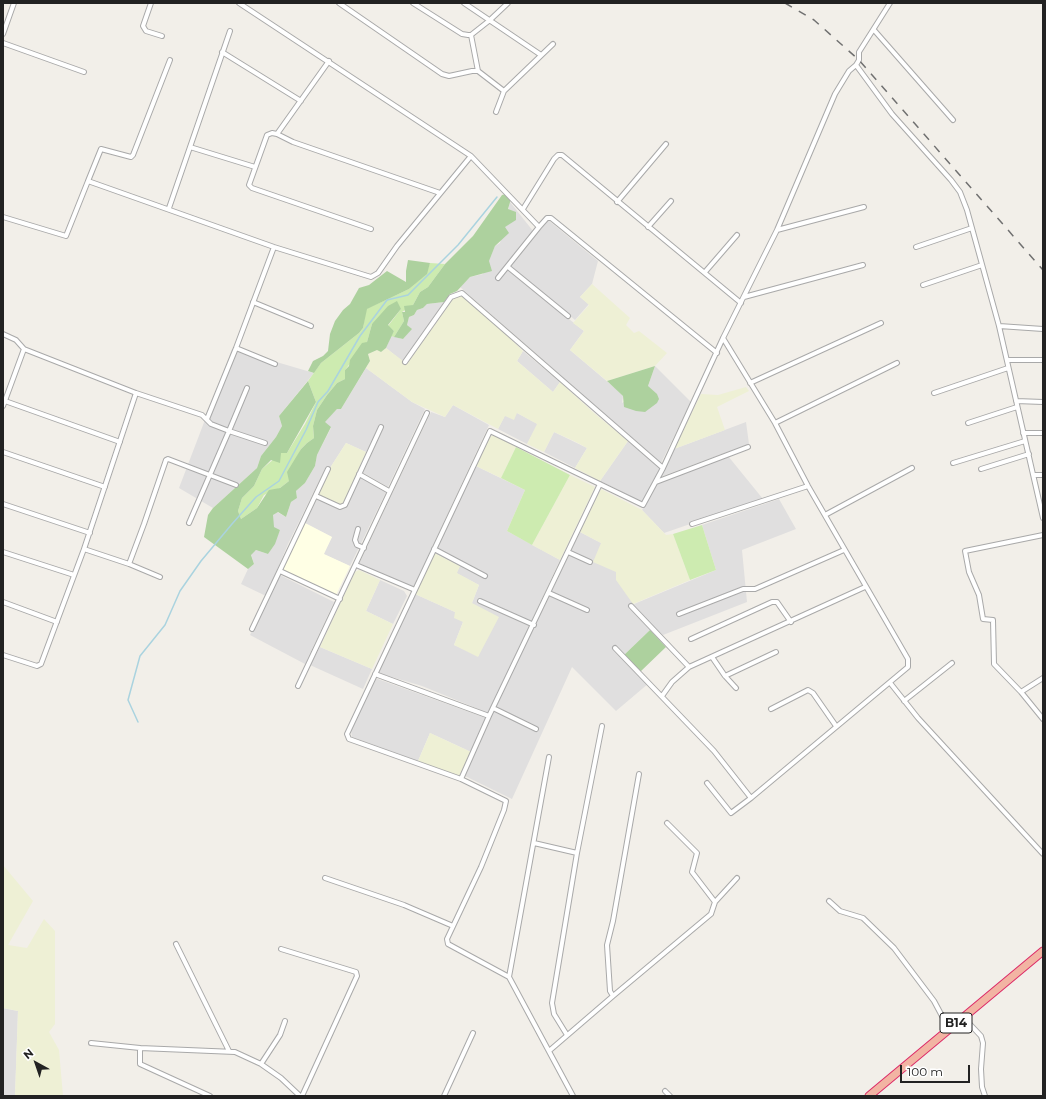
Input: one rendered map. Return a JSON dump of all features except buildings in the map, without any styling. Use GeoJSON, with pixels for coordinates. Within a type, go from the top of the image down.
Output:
{"type":"FeatureCollection","features":[{"type":"Feature","properties":{"kind":"highway","name":"B14"},"geometry":{"type":"LineString","coordinates":[[869,1096],[1043,950]]}},
{"type":"Feature","properties":{"kind":"street"},"geometry":{"type":"LineString","coordinates":[[3,34],[14,3]]}},
{"type":"Feature","properties":{"kind":"street"},"geometry":{"type":"LineString","coordinates":[[151,3],[143,26],[146,30],[162,36]]}},
{"type":"Feature","properties":{"kind":"street"},"geometry":{"type":"LineString","coordinates":[[239,3],[471,156],[539,227]]}},
{"type":"Feature","properties":{"kind":"street"},"geometry":{"type":"LineString","coordinates":[[338,3],[442,74],[449,76],[478,71],[504,91]]}},
{"type":"Feature","properties":{"kind":"street"},"geometry":{"type":"LineString","coordinates":[[464,3],[541,55]]}},
{"type":"Feature","properties":{"kind":"street"},"geometry":{"type":"LineString","coordinates":[[415,4],[462,34],[471,35],[508,3]]}},
{"type":"Feature","properties":{"kind":"street"},"geometry":{"type":"LineString","coordinates":[[573,1096],[509,977],[448,944],[447,939],[481,867],[504,810],[506,801],[461,779],[349,739],[347,734],[490,431],[643,505],[663,468],[723,338],[777,230],[835,94],[849,70],[856,65],[859,52],[890,3]]}},
{"type":"Feature","properties":{"kind":"street"},"geometry":{"type":"LineString","coordinates":[[874,30],[953,120]]}},
{"type":"Feature","properties":{"kind":"street"},"geometry":{"type":"LineString","coordinates":[[169,208],[230,31]]}},
{"type":"Feature","properties":{"kind":"street"},"geometry":{"type":"LineString","coordinates":[[471,35],[478,71]]}},
{"type":"Feature","properties":{"kind":"street"},"geometry":{"type":"LineString","coordinates":[[3,43],[84,72]]}},
{"type":"Feature","properties":{"kind":"street"},"geometry":{"type":"LineString","coordinates":[[496,112],[504,91],[553,44]]}},
{"type":"Feature","properties":{"kind":"street"},"geometry":{"type":"LineString","coordinates":[[222,52],[301,101]]}},
{"type":"Feature","properties":{"kind":"street"},"geometry":{"type":"LineString","coordinates":[[3,217],[66,236],[101,149],[131,157],[133,155],[170,60]]}},
{"type":"Feature","properties":{"kind":"street"},"geometry":{"type":"LineString","coordinates":[[277,134],[329,61]]}},
{"type":"Feature","properties":{"kind":"street"},"geometry":{"type":"LineString","coordinates":[[856,65],[892,114],[960,192],[972,228],[999,326],[1023,433],[1038,490],[1043,518]]}},
{"type":"Feature","properties":{"kind":"street"},"geometry":{"type":"LineString","coordinates":[[371,230],[252,188],[249,183],[267,135],[272,133],[277,134],[292,142],[440,193]]}},
{"type":"Feature","properties":{"kind":"street"},"geometry":{"type":"LineString","coordinates":[[617,202],[666,144]]}},
{"type":"Feature","properties":{"kind":"street"},"geometry":{"type":"LineString","coordinates":[[190,147],[255,167]]}},
{"type":"Feature","properties":{"kind":"street"},"geometry":{"type":"LineString","coordinates":[[523,209],[558,155],[564,156],[617,202],[705,272],[741,303]]}},
{"type":"Feature","properties":{"kind":"street"},"geometry":{"type":"LineString","coordinates":[[88,181],[169,208],[274,246],[371,277],[378,273],[440,193],[471,156]]}},
{"type":"Feature","properties":{"kind":"street"},"geometry":{"type":"LineString","coordinates":[[648,227],[671,201]]}},
{"type":"Feature","properties":{"kind":"street"},"geometry":{"type":"LineString","coordinates":[[777,230],[864,207]]}},
{"type":"Feature","properties":{"kind":"street"},"geometry":{"type":"LineString","coordinates":[[498,278],[539,227],[548,218],[553,219],[717,353]]}},
{"type":"Feature","properties":{"kind":"street"},"geometry":{"type":"LineString","coordinates":[[916,247],[972,228]]}},
{"type":"Feature","properties":{"kind":"street"},"geometry":{"type":"LineString","coordinates":[[705,272],[737,236]]}},
{"type":"Feature","properties":{"kind":"street"},"geometry":{"type":"LineString","coordinates":[[207,419],[236,348],[274,246]]}},
{"type":"Feature","properties":{"kind":"street"},"geometry":{"type":"LineString","coordinates":[[744,297],[863,265]]}},
{"type":"Feature","properties":{"kind":"street"},"geometry":{"type":"LineString","coordinates":[[923,285],[982,265]]}},
{"type":"Feature","properties":{"kind":"street"},"geometry":{"type":"LineString","coordinates":[[508,267],[568,316]]}},
{"type":"Feature","properties":{"kind":"street"},"geometry":{"type":"LineString","coordinates":[[406,362],[451,297],[462,293],[663,468]]}},
{"type":"Feature","properties":{"kind":"street"},"geometry":{"type":"LineString","coordinates":[[253,302],[311,326]]}},
{"type":"Feature","properties":{"kind":"street"},"geometry":{"type":"LineString","coordinates":[[750,383],[881,323]]}},
{"type":"Feature","properties":{"kind":"street"},"geometry":{"type":"LineString","coordinates":[[999,326],[1043,329]]}},
{"type":"Feature","properties":{"kind":"street"},"geometry":{"type":"LineString","coordinates":[[3,334],[16,340],[24,349],[136,393],[202,415],[211,424],[265,443]]}},
{"type":"Feature","properties":{"kind":"street"},"geometry":{"type":"LineString","coordinates":[[707,783],[731,813],[761,791],[836,726],[891,684],[907,670],[908,659],[808,486],[776,423],[723,338]]}},
{"type":"Feature","properties":{"kind":"street"},"geometry":{"type":"LineString","coordinates":[[236,348],[275,364]]}},
{"type":"Feature","properties":{"kind":"street"},"geometry":{"type":"LineString","coordinates":[[3,406],[24,349]]}},
{"type":"Feature","properties":{"kind":"street"},"geometry":{"type":"LineString","coordinates":[[1007,360],[1043,360]]}},
{"type":"Feature","properties":{"kind":"street"},"geometry":{"type":"LineString","coordinates":[[776,423],[897,363]]}},
{"type":"Feature","properties":{"kind":"street"},"geometry":{"type":"LineString","coordinates":[[934,393],[1008,368]]}},
{"type":"Feature","properties":{"kind":"street"},"geometry":{"type":"LineString","coordinates":[[189,523],[248,388]]}},
{"type":"Feature","properties":{"kind":"street"},"geometry":{"type":"LineString","coordinates":[[3,655],[39,666],[90,533],[136,393]]}},
{"type":"Feature","properties":{"kind":"street"},"geometry":{"type":"LineString","coordinates":[[5,401],[120,442]]}},
{"type":"Feature","properties":{"kind":"street"},"geometry":{"type":"LineString","coordinates":[[1016,401],[1043,402]]}},
{"type":"Feature","properties":{"kind":"street"},"geometry":{"type":"LineString","coordinates":[[968,423],[1017,407]]}},
{"type":"Feature","properties":{"kind":"street"},"geometry":{"type":"LineString","coordinates":[[298,686],[427,413]]}},
{"type":"Feature","properties":{"kind":"street"},"geometry":{"type":"LineString","coordinates":[[316,496],[343,506],[381,427]]}},
{"type":"Feature","properties":{"kind":"street"},"geometry":{"type":"LineString","coordinates":[[1023,433],[1043,433]]}},
{"type":"Feature","properties":{"kind":"street"},"geometry":{"type":"LineString","coordinates":[[953,462],[1025,441]]}},
{"type":"Feature","properties":{"kind":"street"},"geometry":{"type":"LineString","coordinates":[[656,482],[748,447]]}},
{"type":"Feature","properties":{"kind":"street"},"geometry":{"type":"LineString","coordinates":[[3,452],[105,487]]}},
{"type":"Feature","properties":{"kind":"street"},"geometry":{"type":"LineString","coordinates":[[981,469],[1028,454]]}},
{"type":"Feature","properties":{"kind":"street"},"geometry":{"type":"LineString","coordinates":[[129,564],[165,460],[168,459],[236,485]]}},
{"type":"Feature","properties":{"kind":"street"},"geometry":{"type":"LineString","coordinates":[[825,515],[912,468]]}},
{"type":"Feature","properties":{"kind":"street"},"geometry":{"type":"LineString","coordinates":[[252,629],[328,469]]}},
{"type":"Feature","properties":{"kind":"street"},"geometry":{"type":"LineString","coordinates":[[359,474],[389,491]]}},
{"type":"Feature","properties":{"kind":"street"},"geometry":{"type":"LineString","coordinates":[[1034,475],[1043,475]]}},
{"type":"Feature","properties":{"kind":"street"},"geometry":{"type":"LineString","coordinates":[[461,779],[489,716],[534,625],[600,484]]}},
{"type":"Feature","properties":{"kind":"street"},"geometry":{"type":"LineString","coordinates":[[692,524],[808,486]]}},
{"type":"Feature","properties":{"kind":"street"},"geometry":{"type":"LineString","coordinates":[[1038,490],[1043,490]]}},
{"type":"Feature","properties":{"kind":"street"},"geometry":{"type":"LineString","coordinates":[[3,504],[90,533]]}},
{"type":"Feature","properties":{"kind":"street"},"geometry":{"type":"LineString","coordinates":[[358,529],[355,540],[357,545],[364,548]]}},
{"type":"Feature","properties":{"kind":"street"},"geometry":{"type":"LineString","coordinates":[[1043,535],[965,551],[969,572],[979,595],[983,619],[993,620],[994,664],[1021,692],[1043,719]]}},
{"type":"Feature","properties":{"kind":"street"},"geometry":{"type":"LineString","coordinates":[[84,549],[129,564],[160,577]]}},
{"type":"Feature","properties":{"kind":"street"},"geometry":{"type":"LineString","coordinates":[[434,550],[485,576]]}},
{"type":"Feature","properties":{"kind":"street"},"geometry":{"type":"LineString","coordinates":[[679,614],[743,589],[755,589],[844,550]]}},
{"type":"Feature","properties":{"kind":"street"},"geometry":{"type":"LineString","coordinates":[[3,552],[74,576]]}},
{"type":"Feature","properties":{"kind":"street"},"geometry":{"type":"LineString","coordinates":[[568,552],[590,562]]}},
{"type":"Feature","properties":{"kind":"street"},"geometry":{"type":"LineString","coordinates":[[356,565],[415,590]]}},
{"type":"Feature","properties":{"kind":"street"},"geometry":{"type":"LineString","coordinates":[[280,571],[340,599]]}},
{"type":"Feature","properties":{"kind":"street"},"geometry":{"type":"LineString","coordinates":[[662,696],[672,682],[689,667],[791,622],[865,587]]}},
{"type":"Feature","properties":{"kind":"street"},"geometry":{"type":"LineString","coordinates":[[549,593],[587,610]]}},
{"type":"Feature","properties":{"kind":"street"},"geometry":{"type":"LineString","coordinates":[[480,601],[534,625]]}},
{"type":"Feature","properties":{"kind":"street"},"geometry":{"type":"LineString","coordinates":[[3,602],[57,622]]}},
{"type":"Feature","properties":{"kind":"street"},"geometry":{"type":"LineString","coordinates":[[691,639],[772,602],[777,602],[791,622]]}},
{"type":"Feature","properties":{"kind":"street"},"geometry":{"type":"LineString","coordinates":[[631,606],[689,667]]}},
{"type":"Feature","properties":{"kind":"street"},"geometry":{"type":"LineString","coordinates":[[615,648],[714,752],[751,798]]}},
{"type":"Feature","properties":{"kind":"street"},"geometry":{"type":"LineString","coordinates":[[725,676],[776,652]]}},
{"type":"Feature","properties":{"kind":"street"},"geometry":{"type":"LineString","coordinates":[[712,657],[725,676],[736,688]]}},
{"type":"Feature","properties":{"kind":"street"},"geometry":{"type":"LineString","coordinates":[[904,701],[952,663]]}},
{"type":"Feature","properties":{"kind":"street"},"geometry":{"type":"LineString","coordinates":[[375,674],[489,716]]}},
{"type":"Feature","properties":{"kind":"street"},"geometry":{"type":"LineString","coordinates":[[1021,692],[1043,678]]}},
{"type":"Feature","properties":{"kind":"street"},"geometry":{"type":"LineString","coordinates":[[891,684],[904,701],[1043,854]]}},
{"type":"Feature","properties":{"kind":"street"},"geometry":{"type":"LineString","coordinates":[[771,709],[808,690],[814,693],[836,726]]}},
{"type":"Feature","properties":{"kind":"street"},"geometry":{"type":"LineString","coordinates":[[493,708],[536,729]]}},
{"type":"Feature","properties":{"kind":"street"},"geometry":{"type":"LineString","coordinates":[[568,1035],[554,1014],[552,1003],[577,854],[602,726]]}},
{"type":"Feature","properties":{"kind":"street"},"geometry":{"type":"LineString","coordinates":[[509,977],[550,757]]}},
{"type":"Feature","properties":{"kind":"street"},"geometry":{"type":"LineString","coordinates":[[613,996],[610,992],[607,945],[613,922],[639,774]]}},
{"type":"Feature","properties":{"kind":"street"},"geometry":{"type":"LineString","coordinates":[[667,823],[696,853],[692,872],[715,902]]}},
{"type":"Feature","properties":{"kind":"street"},"geometry":{"type":"LineString","coordinates":[[534,843],[577,854]]}},
{"type":"Feature","properties":{"kind":"street"},"geometry":{"type":"LineString","coordinates":[[325,878],[404,905],[453,926]]}},
{"type":"Feature","properties":{"kind":"street"},"geometry":{"type":"LineString","coordinates":[[550,1051],[711,914],[715,902],[737,878]]}},
{"type":"Feature","properties":{"kind":"street"},"geometry":{"type":"LineString","coordinates":[[829,901],[840,911],[863,918],[894,948],[934,1001],[949,1029]]}},
{"type":"Feature","properties":{"kind":"street"},"geometry":{"type":"LineString","coordinates":[[176,944],[229,1051]]}},
{"type":"Feature","properties":{"kind":"street"},"geometry":{"type":"LineString","coordinates":[[90,1043],[140,1048],[229,1051],[261,1064],[281,1078],[301,1096],[357,976],[356,972],[281,948]]}},
{"type":"Feature","properties":{"kind":"street"},"geometry":{"type":"LineString","coordinates":[[963,1016],[981,1036],[983,1044],[981,1069],[982,1087],[985,1096]]}},
{"type":"Feature","properties":{"kind":"street"},"geometry":{"type":"LineString","coordinates":[[261,1064],[280,1035],[285,1021]]}},
{"type":"Feature","properties":{"kind":"street"},"geometry":{"type":"LineString","coordinates":[[444,1096],[473,1033]]}},
{"type":"Feature","properties":{"kind":"street"},"geometry":{"type":"LineString","coordinates":[[140,1048],[140,1064],[210,1096]]}},
{"type":"Feature","properties":{"kind":"street"},"geometry":{"type":"LineString","coordinates":[[665,1091],[670,1096]]}},
{"type":"Feature","properties":{"kind":"shaded area"},"geometry":{"type":"Polygon","coordinates":[[[510,202],[533,231],[504,267],[584,331],[570,350],[623,396],[622,403],[648,386],[655,366],[691,402],[661,463],[460,287],[470,277],[483,274],[495,246],[500,243],[510,202]]]}},
{"type":"Feature","properties":{"kind":"shaded area"},"geometry":{"type":"Polygon","coordinates":[[[548,220],[598,261],[592,284],[580,297],[589,304],[575,320],[511,266],[548,220]]]}},
{"type":"Feature","properties":{"kind":"shaded area"},"geometry":{"type":"Polygon","coordinates":[[[592,284],[630,318],[626,325],[634,333],[639,331],[667,353],[655,366],[607,381],[570,350],[584,331],[573,323],[589,305],[580,297],[592,284]]]}},
{"type":"Feature","properties":{"kind":"shaded area"},"geometry":{"type":"Polygon","coordinates":[[[462,295],[523,351],[517,361],[553,392],[560,382],[628,441],[600,481],[575,468],[587,448],[576,442],[554,432],[544,452],[527,444],[537,424],[517,413],[514,420],[505,416],[498,429],[453,405],[445,417],[412,402],[366,368],[370,361],[368,354],[377,350],[381,352],[386,348],[407,364],[453,299],[462,295]]]}},
{"type":"Feature","properties":{"kind":"shaded area"},"geometry":{"type":"Polygon","coordinates":[[[444,302],[403,362],[386,348],[391,336],[403,339],[411,329],[407,325],[409,317],[414,315],[417,310],[423,308],[427,304],[444,302]]]}},
{"type":"Feature","properties":{"kind":"shaded area"},"geometry":{"type":"Polygon","coordinates":[[[232,349],[314,373],[279,416],[282,426],[276,437],[261,456],[257,468],[213,508],[179,488],[232,349]]]}},
{"type":"Feature","properties":{"kind":"shaded area"},"geometry":{"type":"Polygon","coordinates":[[[523,351],[560,382],[553,392],[517,361],[523,351]]]}},
{"type":"Feature","properties":{"kind":"shaded area"},"geometry":{"type":"Polygon","coordinates":[[[366,368],[412,402],[425,409],[388,487],[362,472],[384,426],[381,424],[366,452],[346,443],[330,468],[326,467],[288,544],[266,596],[241,584],[248,569],[254,564],[251,554],[256,550],[268,554],[280,530],[273,527],[273,515],[277,512],[286,517],[291,502],[297,498],[296,491],[305,483],[315,466],[317,455],[331,428],[324,422],[337,409],[341,409],[366,368]]]}},
{"type":"Feature","properties":{"kind":"shaded area"},"geometry":{"type":"Polygon","coordinates":[[[746,387],[749,391],[717,407],[725,430],[674,449],[701,394],[718,395],[746,387]]]}},
{"type":"Feature","properties":{"kind":"shaded area"},"geometry":{"type":"Polygon","coordinates":[[[453,405],[489,425],[413,588],[359,564],[431,412],[445,417],[453,405]]]}},
{"type":"Feature","properties":{"kind":"shaded area"},"geometry":{"type":"Polygon","coordinates":[[[517,413],[538,424],[527,444],[498,429],[505,415],[517,413]]]}},
{"type":"Feature","properties":{"kind":"shaded area"},"geometry":{"type":"Polygon","coordinates":[[[746,422],[749,444],[660,477],[674,449],[746,422]]]}},
{"type":"Feature","properties":{"kind":"shaded area"},"geometry":{"type":"Polygon","coordinates":[[[554,432],[587,448],[575,468],[544,452],[554,432]]]}},
{"type":"Feature","properties":{"kind":"shaded area"},"geometry":{"type":"Polygon","coordinates":[[[494,435],[516,447],[501,478],[476,466],[489,437],[494,435]]]}},
{"type":"Feature","properties":{"kind":"shaded area"},"geometry":{"type":"Polygon","coordinates":[[[628,441],[660,468],[642,502],[600,481],[628,441]]]}},
{"type":"Feature","properties":{"kind":"shaded area"},"geometry":{"type":"Polygon","coordinates":[[[346,443],[366,452],[344,503],[340,505],[318,495],[330,468],[346,443]]]}},
{"type":"Feature","properties":{"kind":"shaded area"},"geometry":{"type":"Polygon","coordinates":[[[728,456],[763,499],[664,533],[642,510],[657,484],[728,456]]]}},
{"type":"Feature","properties":{"kind":"shaded area"},"geometry":{"type":"Polygon","coordinates":[[[476,466],[525,490],[507,531],[560,560],[488,713],[422,686],[378,673],[415,594],[455,612],[463,622],[454,645],[479,656],[472,603],[479,585],[456,573],[460,566],[434,553],[476,466]]]}},
{"type":"Feature","properties":{"kind":"shaded area"},"geometry":{"type":"Polygon","coordinates":[[[570,475],[595,487],[560,560],[532,545],[570,475]]]}},
{"type":"Feature","properties":{"kind":"shaded area"},"geometry":{"type":"Polygon","coordinates":[[[360,477],[386,492],[350,566],[323,554],[332,537],[305,523],[317,499],[341,509],[346,506],[360,477]]]}},
{"type":"Feature","properties":{"kind":"shaded area"},"geometry":{"type":"Polygon","coordinates":[[[601,489],[642,510],[666,535],[673,534],[690,580],[633,604],[616,580],[616,572],[593,562],[601,543],[580,532],[601,489]]]}},
{"type":"Feature","properties":{"kind":"shaded area"},"geometry":{"type":"Polygon","coordinates":[[[779,499],[796,529],[742,550],[747,602],[663,635],[653,627],[624,655],[649,683],[616,711],[572,667],[512,799],[465,776],[493,712],[580,532],[601,543],[634,604],[716,570],[702,525],[779,499]]]}},
{"type":"Feature","properties":{"kind":"shaded area"},"geometry":{"type":"Polygon","coordinates":[[[305,523],[332,537],[324,554],[350,566],[336,595],[282,570],[305,523]]]}},
{"type":"Feature","properties":{"kind":"shaded area"},"geometry":{"type":"Polygon","coordinates":[[[434,553],[460,566],[457,573],[479,585],[472,603],[499,617],[478,657],[454,645],[463,622],[454,618],[455,612],[415,594],[434,553]]]}},
{"type":"Feature","properties":{"kind":"shaded area"},"geometry":{"type":"Polygon","coordinates":[[[359,570],[380,580],[366,611],[393,624],[372,669],[320,647],[355,572],[359,570]]]}},
{"type":"Feature","properties":{"kind":"shaded area"},"geometry":{"type":"Polygon","coordinates":[[[280,575],[334,602],[305,664],[250,635],[280,575]]]}},
{"type":"Feature","properties":{"kind":"shaded area"},"geometry":{"type":"Polygon","coordinates":[[[380,580],[404,591],[407,596],[393,624],[366,611],[380,580]]]}},
{"type":"Feature","properties":{"kind":"shaded area"},"geometry":{"type":"Polygon","coordinates":[[[320,647],[372,669],[363,689],[310,665],[320,647]]]}},
{"type":"Feature","properties":{"kind":"shaded area"},"geometry":{"type":"Polygon","coordinates":[[[375,678],[486,718],[471,752],[430,733],[418,761],[352,737],[351,731],[375,678]]]}},
{"type":"Feature","properties":{"kind":"shaded area"},"geometry":{"type":"Polygon","coordinates":[[[430,733],[471,752],[459,776],[418,761],[430,733]]]}},
{"type":"Feature","properties":{"kind":"shaded area"},"geometry":{"type":"Polygon","coordinates":[[[3,865],[33,901],[8,945],[27,948],[44,919],[55,931],[55,1024],[49,1032],[59,1050],[63,1096],[15,1096],[18,1011],[3,1008],[3,865]]]}},
{"type":"Feature","properties":{"kind":"shaded area"},"geometry":{"type":"Polygon","coordinates":[[[3,1008],[18,1011],[15,1096],[3,1096],[3,1008]]]}},
{"type":"Feature","properties":{"kind":"green space"},"geometry":{"type":"Polygon","coordinates":[[[506,194],[511,199],[508,209],[516,212],[516,220],[505,227],[509,233],[495,246],[489,261],[492,271],[470,277],[457,291],[450,294],[444,302],[427,304],[423,308],[417,310],[414,315],[409,317],[407,325],[412,329],[403,339],[394,337],[404,321],[402,312],[405,312],[404,306],[413,305],[420,292],[428,287],[445,264],[473,236],[502,195],[506,194]]]}},
{"type":"Feature","properties":{"kind":"green space"},"geometry":{"type":"Polygon","coordinates":[[[408,260],[430,263],[427,274],[409,289],[367,309],[363,328],[359,333],[321,363],[314,373],[308,371],[313,361],[323,356],[328,351],[330,334],[335,321],[343,310],[350,304],[359,288],[369,285],[387,271],[406,282],[408,260]]]}},
{"type":"Feature","properties":{"kind":"green space"},"geometry":{"type":"Polygon","coordinates":[[[430,263],[445,264],[428,287],[420,292],[413,305],[402,312],[404,321],[394,337],[391,336],[394,331],[388,326],[401,309],[372,324],[367,342],[345,370],[345,379],[337,383],[317,410],[313,426],[314,438],[301,449],[295,461],[289,481],[280,488],[264,495],[257,508],[241,519],[238,511],[242,498],[254,486],[262,469],[281,453],[287,453],[305,424],[316,402],[308,381],[321,363],[359,333],[363,328],[366,309],[409,289],[426,274],[430,263]]]}},
{"type":"Feature","properties":{"kind":"green space"},"geometry":{"type":"Polygon","coordinates":[[[397,301],[401,309],[388,325],[394,331],[386,348],[381,352],[377,350],[368,354],[370,361],[341,409],[337,409],[325,422],[331,427],[317,455],[315,466],[305,483],[296,491],[297,498],[291,502],[286,517],[278,512],[273,515],[274,527],[280,530],[275,544],[268,554],[256,550],[251,555],[254,564],[248,569],[204,537],[208,515],[213,508],[257,468],[261,456],[276,437],[282,426],[279,416],[308,381],[316,402],[287,453],[281,453],[280,463],[271,460],[262,469],[254,486],[242,498],[238,511],[241,519],[257,508],[269,490],[280,488],[289,481],[287,472],[301,449],[314,438],[313,426],[317,410],[337,383],[345,379],[345,370],[349,366],[350,360],[362,343],[367,342],[372,324],[388,306],[397,301]]]}},
{"type":"Feature","properties":{"kind":"green space"},"geometry":{"type":"Polygon","coordinates":[[[655,366],[648,386],[657,394],[659,399],[657,403],[645,412],[624,407],[623,396],[607,381],[655,366]]]}},
{"type":"Feature","properties":{"kind":"green space"},"geometry":{"type":"Polygon","coordinates":[[[516,447],[570,475],[532,545],[507,531],[525,490],[501,478],[516,447]]]}},
{"type":"Feature","properties":{"kind":"green space"},"geometry":{"type":"Polygon","coordinates":[[[702,525],[716,570],[690,580],[673,534],[702,525]]]}},
{"type":"Feature","properties":{"kind":"green space"},"geometry":{"type":"Polygon","coordinates":[[[650,630],[666,647],[640,672],[624,655],[650,630]]]}},
{"type":"Feature","properties":{"kind":"waterway"},"geometry":{"type":"LineString","coordinates":[[138,722],[128,700],[140,656],[165,625],[180,591],[201,561],[256,497],[279,481],[306,430],[318,402],[328,391],[360,336],[387,300],[408,295],[458,245],[497,197]]}},
{"type":"Feature","properties":{"kind":"railway"},"geometry":{"type":"LineString","coordinates":[[785,3],[814,20],[859,60],[1043,270]]}}]}
